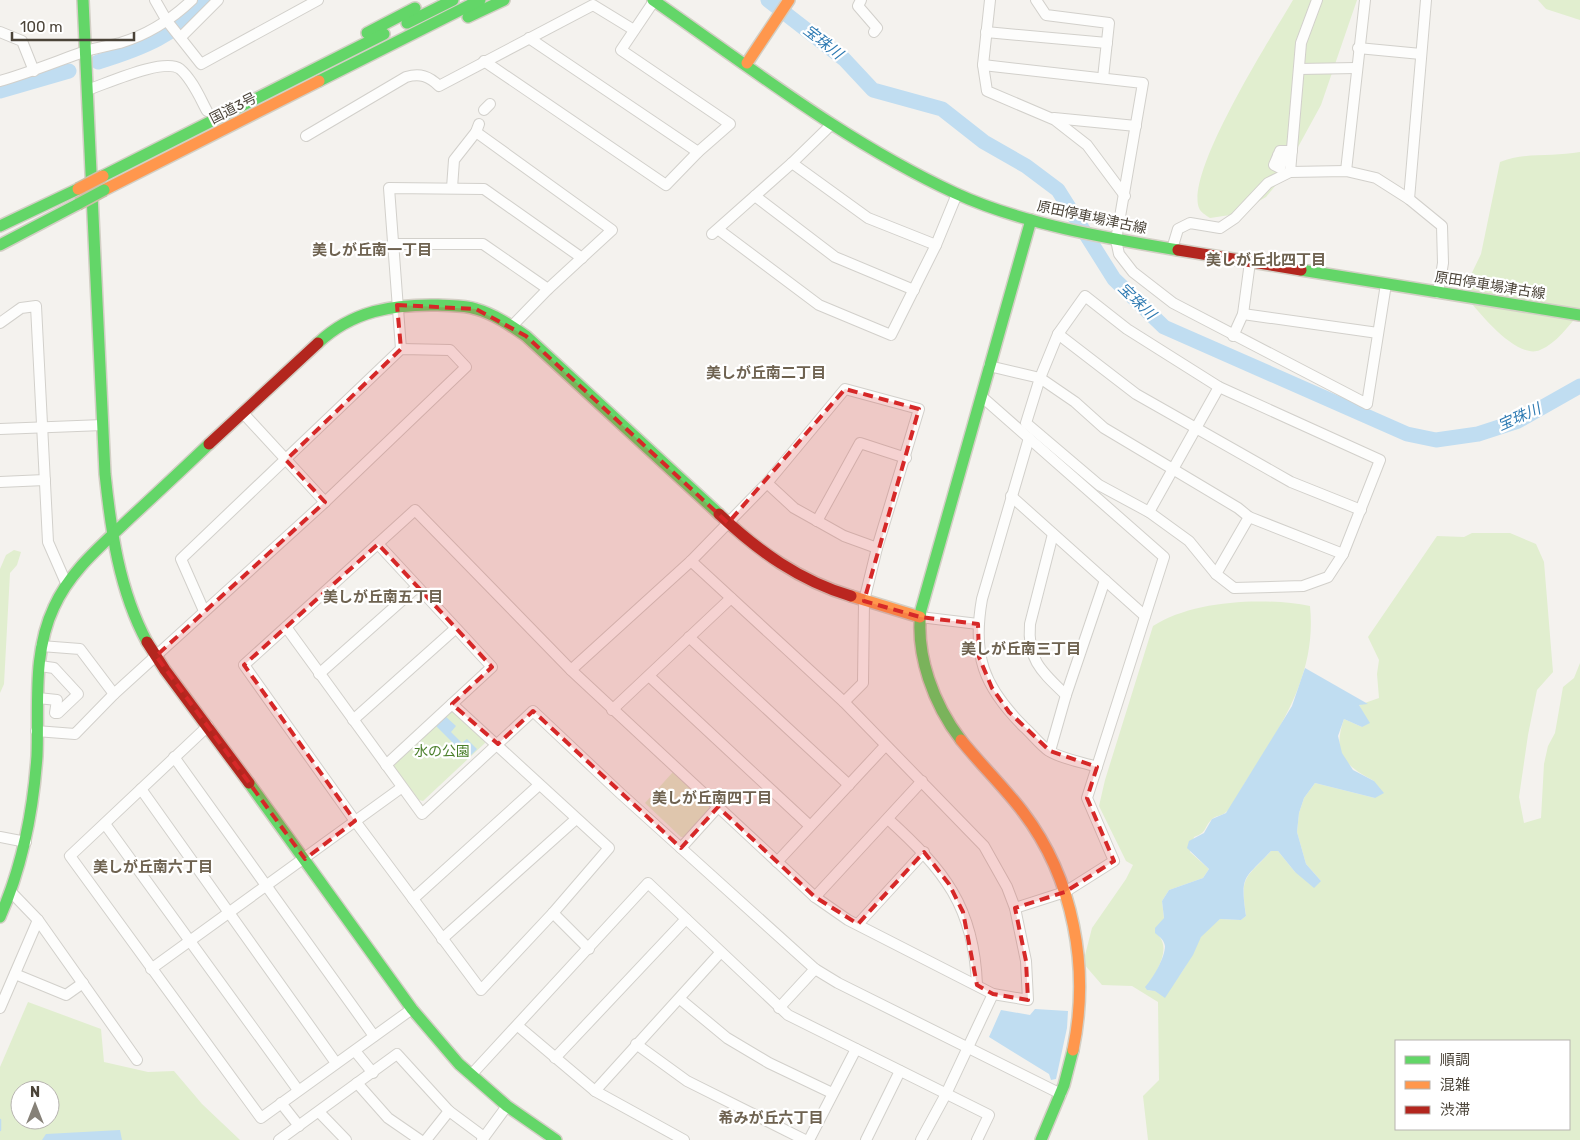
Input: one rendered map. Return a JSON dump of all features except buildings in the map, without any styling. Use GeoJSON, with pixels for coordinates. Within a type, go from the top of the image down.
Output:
{"type":"FeatureCollection","features":[{"type":"Feature","properties":{"kind":"main road"},"geometry":{"type":"LineString","coordinates":[[83,0],[103,425],[112,536],[133,610],[156,656],[173,682],[208,726],[412,1009],[471,1075],[507,1106],[556,1140]]}},
{"type":"Feature","properties":{"kind":"main road"},"geometry":{"type":"LineString","coordinates":[[118,169],[128,157],[207,111],[376,33],[388,22],[432,0]]}},
{"type":"Feature","properties":{"kind":"main road","name":"国道3号"},"geometry":{"type":"LineString","coordinates":[[0,226],[118,169],[376,33],[453,0]]}},
{"type":"Feature","properties":{"kind":"main road","name":"国道3号"},"geometry":{"type":"LineString","coordinates":[[0,245],[386,46],[480,0]]}},
{"type":"Feature","properties":{"kind":"main road"},"geometry":{"type":"LineString","coordinates":[[253,128],[404,47],[504,0]]}},
{"type":"Feature","properties":{"kind":"main road","name":"原田停車場津古線"},"geometry":{"type":"LineString","coordinates":[[653,0],[747,63],[832,124],[894,162],[957,194],[1031,220],[1172,249],[1580,315]]}},
{"type":"Feature","properties":{"kind":"main road"},"geometry":{"type":"LineString","coordinates":[[747,63],[790,0]]}},
{"type":"Feature","properties":{"kind":"main road"},"geometry":{"type":"LineString","coordinates":[[149,168],[202,151],[236,136]]}},
{"type":"Feature","properties":{"kind":"main road"},"geometry":{"type":"LineString","coordinates":[[1031,220],[927,582],[920,618],[928,680],[946,718],[960,740],[1006,789],[1032,824],[1048,851],[1065,892],[1079,956],[1080,1004],[1070,1066],[1061,1094],[1041,1140]]}},
{"type":"Feature","properties":{"kind":"main road"},"geometry":{"type":"LineString","coordinates":[[0,917],[11,892],[26,842],[34,784],[41,646],[53,606],[66,583],[112,536],[331,330],[361,314],[397,305],[460,306],[486,313],[512,326],[526,336],[728,523],[772,560],[806,580],[864,601],[920,618]]}},
{"type":"Feature","properties":{"kind":"street"},"geometry":{"type":"LineString","coordinates":[[155,0],[167,20],[201,64],[318,0]]}},
{"type":"Feature","properties":{"kind":"street"},"geometry":{"type":"LineString","coordinates":[[0,81],[34,71],[85,51],[122,42],[167,20],[192,0]]}},
{"type":"Feature","properties":{"kind":"street"},"geometry":{"type":"LineString","coordinates":[[180,37],[218,0]]}},
{"type":"Feature","properties":{"kind":"street"},"geometry":{"type":"LineString","coordinates":[[484,61],[666,185],[698,152],[730,124],[622,50],[653,0]]}},
{"type":"Feature","properties":{"kind":"street"},"geometry":{"type":"LineString","coordinates":[[861,0],[858,6],[877,28],[874,32]]}},
{"type":"Feature","properties":{"kind":"street"},"geometry":{"type":"LineString","coordinates":[[990,0],[983,65],[987,90],[1050,118],[1087,145],[1125,196]]}},
{"type":"Feature","properties":{"kind":"street"},"geometry":{"type":"LineString","coordinates":[[1036,0],[1046,15],[1109,23],[1103,78]]}},
{"type":"Feature","properties":{"kind":"street"},"geometry":{"type":"LineString","coordinates":[[1290,172],[1301,43],[1317,0]]}},
{"type":"Feature","properties":{"kind":"street"},"geometry":{"type":"LineString","coordinates":[[1346,171],[1358,48],[1365,0]]}},
{"type":"Feature","properties":{"kind":"street"},"geometry":{"type":"LineString","coordinates":[[1409,199],[1426,0]]}},
{"type":"Feature","properties":{"kind":"street"},"geometry":{"type":"LineString","coordinates":[[306,136],[406,77],[424,75],[432,79],[439,86],[593,5],[634,30]]}},
{"type":"Feature","properties":{"kind":"street"},"geometry":{"type":"LineString","coordinates":[[0,32],[22,41],[34,71]]}},
{"type":"Feature","properties":{"kind":"street"},"geometry":{"type":"LineString","coordinates":[[986,32],[1107,43]]}},
{"type":"Feature","properties":{"kind":"street"},"geometry":{"type":"LineString","coordinates":[[528,38],[698,152]]}},
{"type":"Feature","properties":{"kind":"street"},"geometry":{"type":"LineString","coordinates":[[1358,48],[1421,54]]}},
{"type":"Feature","properties":{"kind":"street"},"geometry":{"type":"LineString","coordinates":[[87,90],[164,65],[178,68],[186,75],[207,111]]}},
{"type":"Feature","properties":{"kind":"street"},"geometry":{"type":"LineString","coordinates":[[983,65],[1143,83],[1125,196],[1112,238],[1118,254],[1133,272],[1173,303],[1233,336],[1367,404],[1386,284]]}},
{"type":"Feature","properties":{"kind":"street"},"geometry":{"type":"LineString","coordinates":[[1299,69],[1356,68]]}},
{"type":"Feature","properties":{"kind":"street"},"geometry":{"type":"LineString","coordinates":[[1050,118],[1136,126]]}},
{"type":"Feature","properties":{"kind":"street"},"geometry":{"type":"LineString","coordinates":[[832,124],[792,163],[715,232],[819,305],[891,335],[936,245],[957,194]]}},
{"type":"Feature","properties":{"kind":"street"},"geometry":{"type":"LineString","coordinates":[[452,188],[454,160],[477,128],[612,230],[548,289],[512,326]]}},
{"type":"Feature","properties":{"kind":"street"},"geometry":{"type":"LineString","coordinates":[[1278,155],[1280,151],[1292,151]]}},
{"type":"Feature","properties":{"kind":"street"},"geometry":{"type":"LineString","coordinates":[[792,163],[868,218],[936,245]]}},
{"type":"Feature","properties":{"kind":"street"},"geometry":{"type":"LineString","coordinates":[[1172,249],[1178,229],[1190,223],[1220,228],[1235,218],[1268,183],[1290,172],[1346,171],[1376,178],[1409,199],[1442,226],[1443,263],[1438,293]]}},
{"type":"Feature","properties":{"kind":"street"},"geometry":{"type":"LineString","coordinates":[[401,350],[389,188],[484,189],[582,258]]}},
{"type":"Feature","properties":{"kind":"street"},"geometry":{"type":"LineString","coordinates":[[755,196],[836,257],[914,290]]}},
{"type":"Feature","properties":{"kind":"street"},"geometry":{"type":"LineString","coordinates":[[392,244],[482,244],[548,289]]}},
{"type":"Feature","properties":{"kind":"street"},"geometry":{"type":"LineString","coordinates":[[1233,336],[1243,314],[1250,262]]}},
{"type":"Feature","properties":{"kind":"street"},"geometry":{"type":"LineString","coordinates":[[1085,296],[1127,329],[1219,388],[1380,460],[1343,554],[1328,577],[1303,586],[1234,588],[1216,574],[1189,541],[1149,512],[1099,485],[1026,423],[1040,378],[1058,334],[1085,296]]}},
{"type":"Feature","properties":{"kind":"street"},"geometry":{"type":"LineString","coordinates":[[0,323],[21,308],[36,306],[44,428],[45,543],[66,583]]}},
{"type":"Feature","properties":{"kind":"street"},"geometry":{"type":"LineString","coordinates":[[1243,314],[1378,333]]}},
{"type":"Feature","properties":{"kind":"street"},"geometry":{"type":"LineString","coordinates":[[1058,334],[1136,394],[1291,482],[1361,510]]}},
{"type":"Feature","properties":{"kind":"street"},"geometry":{"type":"LineString","coordinates":[[36,731],[75,734],[114,694],[325,502],[466,367],[450,350],[401,350],[181,559],[204,611]]}},
{"type":"Feature","properties":{"kind":"street"},"geometry":{"type":"LineString","coordinates":[[989,366],[1040,378],[1075,402],[1104,428],[1238,508],[1249,517],[1343,554]]}},
{"type":"Feature","properties":{"kind":"street"},"geometry":{"type":"LineString","coordinates":[[1149,512],[1219,388]]}},
{"type":"Feature","properties":{"kind":"street"},"geometry":{"type":"LineString","coordinates":[[571,670],[691,561],[767,482],[845,389],[919,409],[906,458],[877,548],[864,601],[863,683],[844,702]]}},
{"type":"Feature","properties":{"kind":"street"},"geometry":{"type":"LineString","coordinates":[[981,396],[1164,557],[1087,798],[1114,861],[1065,892],[1015,908]]}},
{"type":"Feature","properties":{"kind":"street"},"geometry":{"type":"LineString","coordinates":[[243,413],[325,502]]}},
{"type":"Feature","properties":{"kind":"street"},"geometry":{"type":"LineString","coordinates":[[0,430],[103,425]]}},
{"type":"Feature","properties":{"kind":"street"},"geometry":{"type":"LineString","coordinates":[[1029,438],[982,599],[978,624],[979,657],[992,688],[1010,712],[1050,751],[1096,767]]}},
{"type":"Feature","properties":{"kind":"street"},"geometry":{"type":"LineString","coordinates":[[817,521],[860,444],[906,458]]}},
{"type":"Feature","properties":{"kind":"street"},"geometry":{"type":"LineString","coordinates":[[0,482],[45,480]]}},
{"type":"Feature","properties":{"kind":"street"},"geometry":{"type":"LineString","coordinates":[[767,482],[794,508],[844,536],[877,548]]}},
{"type":"Feature","properties":{"kind":"street"},"geometry":{"type":"LineString","coordinates":[[1011,496],[1145,616]]}},
{"type":"Feature","properties":{"kind":"street"},"geometry":{"type":"LineString","coordinates":[[452,704],[498,744],[576,820],[609,848],[553,913],[481,990],[355,821],[244,665],[415,510],[612,710],[815,897],[848,920],[993,994],[1028,1000],[1026,961],[1015,908],[1007,887],[984,846],[844,702],[691,561]]}},
{"type":"Feature","properties":{"kind":"street"},"geometry":{"type":"LineString","coordinates":[[1216,574],[1249,517]]}},
{"type":"Feature","properties":{"kind":"street"},"geometry":{"type":"LineString","coordinates":[[1053,534],[1030,624],[1029,640],[1032,653],[1040,670],[1066,695]]}},
{"type":"Feature","properties":{"kind":"street"},"geometry":{"type":"LineString","coordinates":[[378,544],[492,667],[386,765]]}},
{"type":"Feature","properties":{"kind":"street"},"geometry":{"type":"LineString","coordinates":[[1050,751],[1066,695],[1105,580]]}},
{"type":"Feature","properties":{"kind":"street"},"geometry":{"type":"LineString","coordinates":[[319,674],[417,587]]}},
{"type":"Feature","properties":{"kind":"street"},"geometry":{"type":"LineString","coordinates":[[612,710],[731,598]]}},
{"type":"Feature","properties":{"kind":"street"},"geometry":{"type":"LineString","coordinates":[[920,618],[978,624]]}},
{"type":"Feature","properties":{"kind":"street"},"geometry":{"type":"LineString","coordinates":[[286,628],[401,788],[422,814],[533,711],[815,969],[1061,1094]]}},
{"type":"Feature","properties":{"kind":"street"},"geometry":{"type":"LineString","coordinates":[[353,720],[455,629]]}},
{"type":"Feature","properties":{"kind":"street"},"geometry":{"type":"LineString","coordinates":[[689,637],[849,785]]}},
{"type":"Feature","properties":{"kind":"street"},"geometry":{"type":"LineString","coordinates":[[41,646],[80,649],[114,694]]}},
{"type":"Feature","properties":{"kind":"street"},"geometry":{"type":"LineString","coordinates":[[38,698],[57,700],[55,713],[78,694],[54,668],[40,666]]}},
{"type":"Feature","properties":{"kind":"street"},"geometry":{"type":"LineString","coordinates":[[649,676],[810,826]]}},
{"type":"Feature","properties":{"kind":"street"},"geometry":{"type":"LineString","coordinates":[[208,726],[70,856],[151,969],[261,1118],[336,1062],[412,1009]]}},
{"type":"Feature","properties":{"kind":"street"},"geometry":{"type":"LineString","coordinates":[[777,862],[885,746]]}},
{"type":"Feature","properties":{"kind":"street"},"geometry":{"type":"LineString","coordinates":[[174,757],[374,1036]]}},
{"type":"Feature","properties":{"kind":"street"},"geometry":{"type":"LineString","coordinates":[[815,897],[922,781]]}},
{"type":"Feature","properties":{"kind":"street"},"geometry":{"type":"LineString","coordinates":[[413,899],[538,785]]}},
{"type":"Feature","properties":{"kind":"street"},"geometry":{"type":"LineString","coordinates":[[151,969],[401,788]]}},
{"type":"Feature","properties":{"kind":"street"},"geometry":{"type":"LineString","coordinates":[[140,789],[336,1062]]}},
{"type":"Feature","properties":{"kind":"street"},"geometry":{"type":"LineString","coordinates":[[681,848],[718,807]]}},
{"type":"Feature","properties":{"kind":"street"},"geometry":{"type":"LineString","coordinates":[[888,819],[924,852],[949,884],[963,912],[974,952],[977,985]]}},
{"type":"Feature","properties":{"kind":"street"},"geometry":{"type":"LineString","coordinates":[[442,939],[576,820]]}},
{"type":"Feature","properties":{"kind":"street"},"geometry":{"type":"LineString","coordinates":[[105,824],[298,1090]]}},
{"type":"Feature","properties":{"kind":"street"},"geometry":{"type":"LineString","coordinates":[[1,839],[26,842]]}},
{"type":"Feature","properties":{"kind":"street"},"geometry":{"type":"LineString","coordinates":[[858,924],[924,852]]}},
{"type":"Feature","properties":{"kind":"street"},"geometry":{"type":"LineString","coordinates":[[471,1075],[648,883],[720,953],[788,1015],[989,1115],[977,1140]]}},
{"type":"Feature","properties":{"kind":"street"},"geometry":{"type":"LineString","coordinates":[[11,892],[38,920],[138,1060]]}},
{"type":"Feature","properties":{"kind":"street"},"geometry":{"type":"LineString","coordinates":[[553,913],[588,949]]}},
{"type":"Feature","properties":{"kind":"street"},"geometry":{"type":"LineString","coordinates":[[555,1058],[686,919]]}},
{"type":"Feature","properties":{"kind":"street"},"geometry":{"type":"LineString","coordinates":[[0,1008],[38,920]]}},
{"type":"Feature","properties":{"kind":"street"},"geometry":{"type":"LineString","coordinates":[[595,1090],[720,953]]}},
{"type":"Feature","properties":{"kind":"street"},"geometry":{"type":"LineString","coordinates":[[779,1008],[815,969]]}},
{"type":"Feature","properties":{"kind":"street"},"geometry":{"type":"LineString","coordinates":[[15,974],[66,995],[83,984]]}},
{"type":"Feature","properties":{"kind":"street"},"geometry":{"type":"LineString","coordinates":[[921,1140],[946,1094],[993,994]]}},
{"type":"Feature","properties":{"kind":"street"},"geometry":{"type":"LineString","coordinates":[[680,999],[726,1038],[832,1093]]}},
{"type":"Feature","properties":{"kind":"street"},"geometry":{"type":"LineString","coordinates":[[518,1026],[595,1090],[684,1140]]}},
{"type":"Feature","properties":{"kind":"street"},"geometry":{"type":"LineString","coordinates":[[636,1044],[687,1081],[805,1140]]}},
{"type":"Feature","properties":{"kind":"street"},"geometry":{"type":"LineString","coordinates":[[809,1140],[856,1049]]}},
{"type":"Feature","properties":{"kind":"street"},"geometry":{"type":"LineString","coordinates":[[355,1050],[373,1073]]}},
{"type":"Feature","properties":{"kind":"street"},"geometry":{"type":"LineString","coordinates":[[279,1140],[397,1054],[449,1111],[483,1139],[507,1106]]}},
{"type":"Feature","properties":{"kind":"street"},"geometry":{"type":"LineString","coordinates":[[866,1140],[900,1071]]}},
{"type":"Feature","properties":{"kind":"street"},"geometry":{"type":"LineString","coordinates":[[357,1083],[388,1118],[420,1140]]}},
{"type":"Feature","properties":{"kind":"street"},"geometry":{"type":"LineString","coordinates":[[281,1103],[298,1126]]}},
{"type":"Feature","properties":{"kind":"street"},"geometry":{"type":"LineString","coordinates":[[426,1140],[449,1111]]}},
{"type":"Feature","properties":{"kind":"street"},"geometry":{"type":"LineString","coordinates":[[319,1112],[346,1140]]}},
{"type":"Feature","properties":{"kind":"highlighted area"},"geometry":{"type":"Polygon","coordinates":[[[397,305],[476,309],[526,336],[728,523],[845,389],[919,409],[864,601],[920,617],[978,624],[979,657],[992,688],[1009,712],[1050,751],[1097,767],[1087,798],[1114,861],[1065,892],[1015,908],[1026,961],[1028,1000],[993,994],[977,985],[963,912],[949,884],[924,852],[858,924],[815,897],[718,807],[681,848],[533,711],[498,744],[452,704],[492,667],[378,544],[244,665],[355,821],[305,859],[156,656],[325,502],[286,460],[401,349],[397,305]]]}},
{"type":"Feature","properties":{"kind":"green space"},"geometry":{"type":"Polygon","coordinates":[[[1293,0],[1357,0],[1321,105],[1280,180],[1266,197],[1237,214],[1210,218],[1202,213],[1199,208],[1198,190],[1205,165],[1217,136],[1250,72],[1293,0]]]}},
{"type":"Feature","properties":{"kind":"green space"},"geometry":{"type":"Polygon","coordinates":[[[1538,0],[1580,0],[1580,20],[1546,9],[1538,0]]]}},
{"type":"Feature","properties":{"kind":"green space"},"geometry":{"type":"Polygon","coordinates":[[[1580,152],[1580,313],[1552,343],[1540,350],[1531,351],[1511,342],[1482,315],[1468,299],[1468,281],[1481,254],[1500,162],[1519,157],[1580,152]]]}},
{"type":"Feature","properties":{"kind":"green space"},"geometry":{"type":"Polygon","coordinates":[[[1472,533],[1510,533],[1536,544],[1544,562],[1553,672],[1537,690],[1528,735],[1519,797],[1524,823],[1541,818],[1544,764],[1548,746],[1555,733],[1563,687],[1574,678],[1580,663],[1580,1140],[1148,1140],[1143,1096],[1159,1080],[1158,1002],[1132,986],[1102,985],[1083,963],[1092,928],[1126,879],[1133,865],[1126,861],[1099,806],[1105,780],[1153,626],[1169,617],[1188,611],[1229,603],[1272,602],[1310,606],[1311,631],[1308,654],[1294,699],[1272,740],[1231,807],[1222,815],[1212,819],[1203,831],[1194,837],[1190,852],[1209,869],[1203,878],[1169,890],[1162,901],[1164,919],[1156,933],[1161,939],[1163,953],[1147,990],[1168,986],[1176,980],[1202,935],[1220,919],[1241,920],[1246,916],[1244,885],[1246,879],[1271,851],[1278,851],[1295,872],[1321,881],[1306,864],[1297,832],[1299,813],[1304,798],[1315,783],[1375,798],[1374,781],[1355,769],[1343,757],[1339,741],[1341,731],[1344,719],[1362,727],[1364,715],[1359,705],[1379,698],[1377,674],[1379,660],[1368,637],[1437,536],[1464,537],[1472,533]]]}},
{"type":"Feature","properties":{"kind":"green space"},"geometry":{"type":"Polygon","coordinates":[[[14,550],[21,552],[17,565],[10,573],[4,684],[0,693],[0,569],[6,555],[14,550]]]}},
{"type":"Feature","properties":{"kind":"green space","name":"水の公園"},"geometry":{"type":"Polygon","coordinates":[[[449,710],[453,710],[485,740],[485,743],[423,801],[419,800],[394,767],[395,763],[449,710]]]}},
{"type":"Feature","properties":{"kind":"green space"},"geometry":{"type":"Polygon","coordinates":[[[673,772],[709,806],[709,810],[685,837],[681,837],[645,803],[673,772]]]}},
{"type":"Feature","properties":{"kind":"green space"},"geometry":{"type":"Polygon","coordinates":[[[28,1002],[101,1029],[104,1062],[148,1072],[174,1071],[202,1104],[240,1140],[0,1140],[0,1067],[28,1002]]]}},
{"type":"Feature","properties":{"kind":"water"},"geometry":{"type":"Polygon","coordinates":[[[1305,668],[1368,704],[1359,705],[1370,723],[1362,727],[1344,719],[1338,736],[1342,753],[1353,770],[1374,781],[1384,793],[1375,798],[1315,783],[1304,798],[1299,813],[1297,832],[1306,864],[1321,881],[1314,888],[1295,872],[1278,851],[1271,851],[1246,879],[1244,892],[1246,916],[1241,920],[1220,919],[1201,937],[1193,955],[1165,998],[1155,991],[1147,990],[1145,987],[1158,968],[1165,946],[1164,942],[1155,933],[1155,928],[1164,918],[1162,901],[1169,890],[1203,878],[1209,869],[1187,848],[1189,841],[1204,833],[1212,819],[1226,813],[1292,706],[1305,668]]]}},
{"type":"Feature","properties":{"kind":"water"},"geometry":{"type":"Polygon","coordinates":[[[445,716],[456,726],[451,732],[462,743],[467,739],[477,749],[468,758],[435,725],[445,716]]]}},
{"type":"Feature","properties":{"kind":"water"},"geometry":{"type":"Polygon","coordinates":[[[1035,1009],[1068,1011],[1067,1028],[1056,1079],[1051,1080],[1049,1074],[989,1037],[1001,1010],[1030,1015],[1035,1009]]]}},
{"type":"Feature","properties":{"kind":"water"},"geometry":{"type":"Polygon","coordinates":[[[120,1130],[122,1140],[42,1140],[46,1134],[120,1130]]]}},
{"type":"Feature","properties":{"kind":"waterway","name":"宝珠川"},"geometry":{"type":"LineString","coordinates":[[98,62],[158,39],[196,12],[208,0]]}},
{"type":"Feature","properties":{"kind":"waterway","name":"宝珠川"},"geometry":{"type":"LineString","coordinates":[[768,0],[844,59],[873,90],[942,109],[984,142],[1026,166],[1058,190],[1114,279],[1164,327],[1407,434],[1436,440],[1478,434],[1518,421],[1580,386]]}},
{"type":"Feature","properties":{"kind":"waterway","name":"宝珠川"},"geometry":{"type":"LineString","coordinates":[[0,91],[69,71]]}},
{"type":"Feature","properties":{"kind":"waterway"},"geometry":{"type":"LineString","coordinates":[[0,1120],[0,1130]]}},
{"type":"Feature","properties":{"kind":"traffic: fast"},"geometry":{"type":"LineString","coordinates":[[83,0],[105,474],[110,517],[123,581],[129,602],[147,642]]}},
{"type":"Feature","properties":{"kind":"traffic: fast"},"geometry":{"type":"LineString","coordinates":[[407,23],[453,0]]}},
{"type":"Feature","properties":{"kind":"traffic: fast"},"geometry":{"type":"LineString","coordinates":[[319,81],[480,0]]}},
{"type":"Feature","properties":{"kind":"traffic: fast"},"geometry":{"type":"LineString","coordinates":[[468,17],[504,0]]}},
{"type":"Feature","properties":{"kind":"traffic: fast"},"geometry":{"type":"LineString","coordinates":[[653,0],[763,78],[838,128],[915,173],[955,193],[1008,213],[1065,229],[1178,250]]}},
{"type":"Feature","properties":{"kind":"traffic: fast"},"geometry":{"type":"LineString","coordinates":[[367,33],[415,8]]}},
{"type":"Feature","properties":{"kind":"traffic: fast"},"geometry":{"type":"LineString","coordinates":[[103,176],[384,34]]}},
{"type":"Feature","properties":{"kind":"traffic: fast"},"geometry":{"type":"LineString","coordinates":[[0,226],[78,189]]}},
{"type":"Feature","properties":{"kind":"traffic: fast"},"geometry":{"type":"LineString","coordinates":[[78,204],[104,190]]}},
{"type":"Feature","properties":{"kind":"traffic: fast"},"geometry":{"type":"LineString","coordinates":[[0,245],[78,204]]}},
{"type":"Feature","properties":{"kind":"traffic: fast"},"geometry":{"type":"LineString","coordinates":[[961,740],[943,711],[929,679],[921,644],[921,610],[1031,220]]}},
{"type":"Feature","properties":{"kind":"traffic: fast"},"geometry":{"type":"LineString","coordinates":[[1301,270],[1580,315]]}},
{"type":"Feature","properties":{"kind":"traffic: fast"},"geometry":{"type":"LineString","coordinates":[[318,343],[345,323],[389,308],[438,305],[457,306],[483,311],[526,336],[719,514]]}},
{"type":"Feature","properties":{"kind":"traffic: fast"},"geometry":{"type":"LineString","coordinates":[[0,917],[15,878],[30,818],[37,756],[39,661],[42,643],[54,607],[77,570],[209,444]]}},
{"type":"Feature","properties":{"kind":"traffic: fast"},"geometry":{"type":"LineString","coordinates":[[249,783],[412,1009],[459,1064],[507,1106],[556,1140]]}},
{"type":"Feature","properties":{"kind":"traffic: fast"},"geometry":{"type":"LineString","coordinates":[[1041,1140],[1064,1085],[1073,1050]]}},
{"type":"Feature","properties":{"kind":"traffic: slow"},"geometry":{"type":"LineString","coordinates":[[747,63],[789,0]]}},
{"type":"Feature","properties":{"kind":"traffic: slow"},"geometry":{"type":"LineString","coordinates":[[104,190],[319,81]]}},
{"type":"Feature","properties":{"kind":"traffic: slow"},"geometry":{"type":"LineString","coordinates":[[78,189],[103,176]]}},
{"type":"Feature","properties":{"kind":"traffic: slow"},"geometry":{"type":"LineString","coordinates":[[851,596],[920,617]]}},
{"type":"Feature","properties":{"kind":"traffic: slow"},"geometry":{"type":"LineString","coordinates":[[961,740],[1023,812],[1055,866],[1066,895],[1074,926],[1080,988],[1073,1050]]}},
{"type":"Feature","properties":{"kind":"traffic: jam"},"geometry":{"type":"LineString","coordinates":[[1178,250],[1301,270]]}},
{"type":"Feature","properties":{"kind":"traffic: jam"},"geometry":{"type":"LineString","coordinates":[[209,444],[318,343]]}},
{"type":"Feature","properties":{"kind":"traffic: jam"},"geometry":{"type":"LineString","coordinates":[[719,514],[734,528],[780,563],[814,582],[851,596]]}},
{"type":"Feature","properties":{"kind":"traffic: jam"},"geometry":{"type":"LineString","coordinates":[[147,642],[165,670],[249,783]]}},
{"type":"Feature","properties":{"kind":"district","name":"美しが丘南一丁目"},"geometry":{"type":"Point","coordinates":[372,250]}},
{"type":"Feature","properties":{"kind":"district","name":"美しが丘北四丁目"},"geometry":{"type":"Point","coordinates":[1266,260]}},
{"type":"Feature","properties":{"kind":"district","name":"美しが丘南二丁目"},"geometry":{"type":"Point","coordinates":[766,373]}},
{"type":"Feature","properties":{"kind":"district","name":"美しが丘南五丁目"},"geometry":{"type":"Point","coordinates":[383,597]}},
{"type":"Feature","properties":{"kind":"district","name":"美しが丘南三丁目"},"geometry":{"type":"Point","coordinates":[1021,649]}},
{"type":"Feature","properties":{"kind":"district","name":"美しが丘南四丁目"},"geometry":{"type":"Point","coordinates":[712,798]}},
{"type":"Feature","properties":{"kind":"district","name":"美しが丘南六丁目"},"geometry":{"type":"Point","coordinates":[153,867]}},
{"type":"Feature","properties":{"kind":"district","name":"希みが丘六丁目"},"geometry":{"type":"Point","coordinates":[771,1118]}}]}
